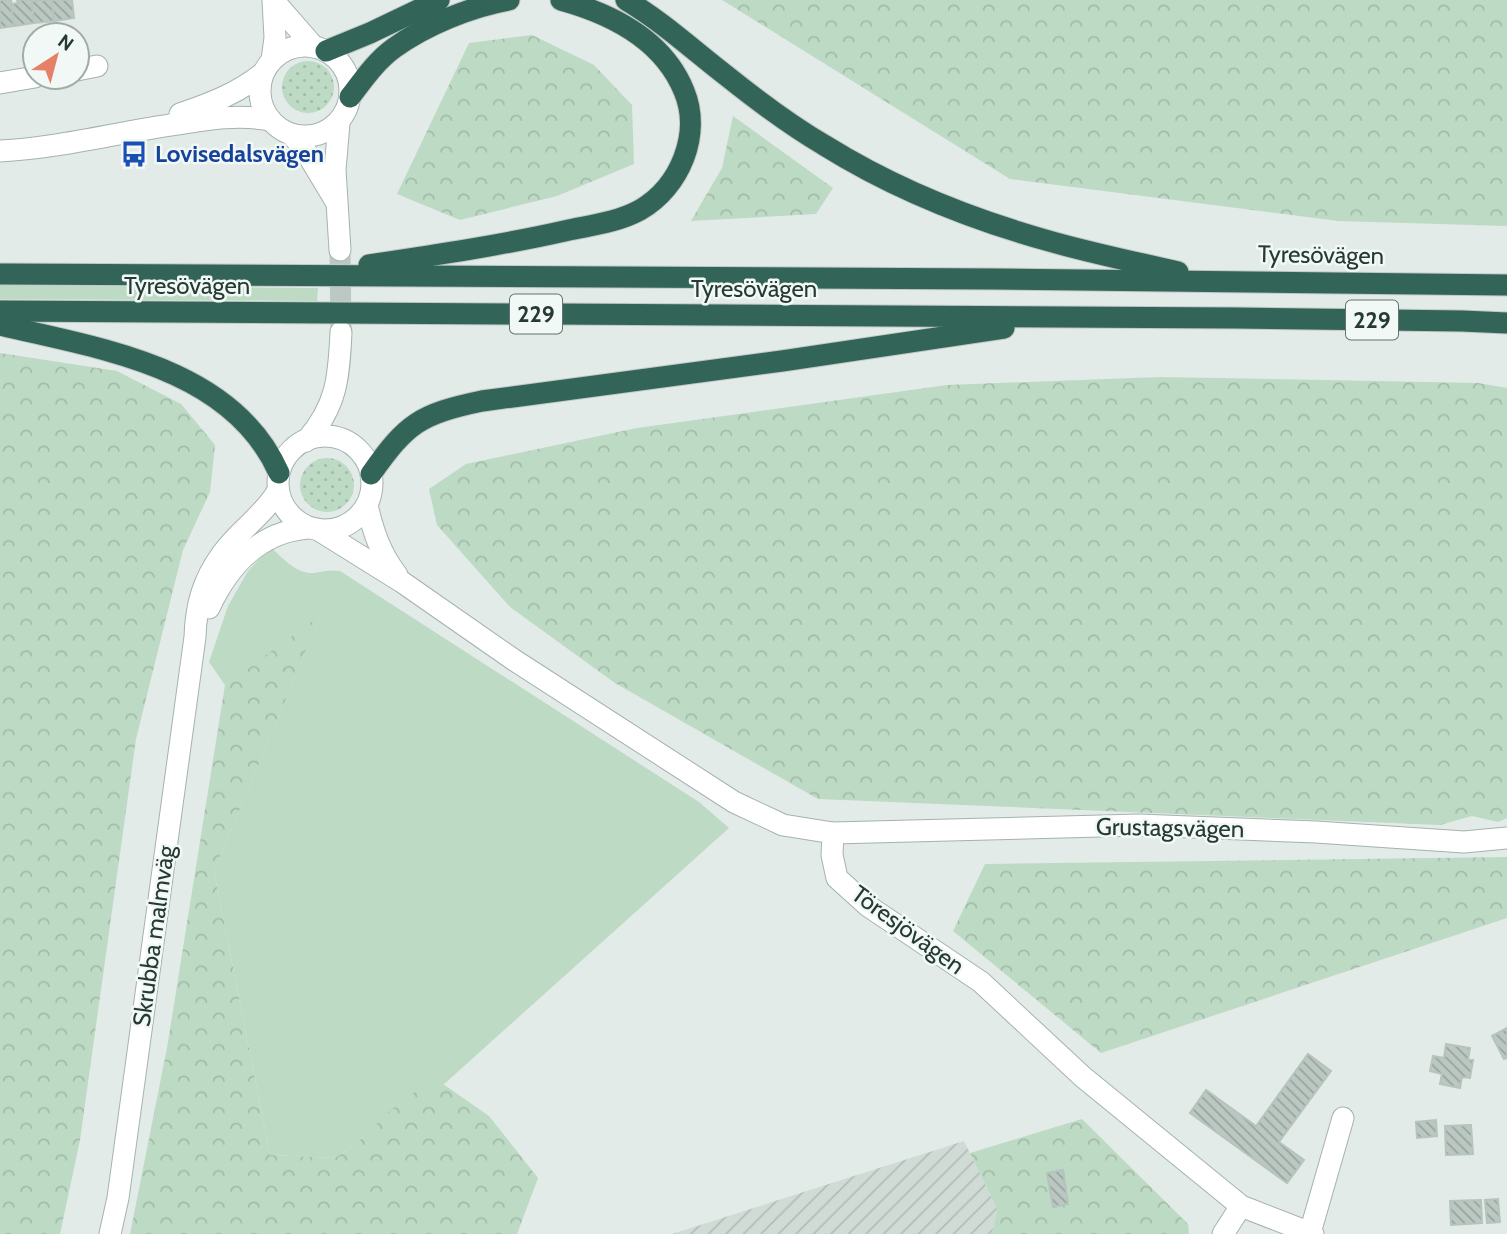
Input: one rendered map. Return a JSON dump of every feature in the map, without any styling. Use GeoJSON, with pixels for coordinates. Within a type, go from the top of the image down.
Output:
{"type":"FeatureCollection","features":[{"type":"Feature","properties":{"kind":"highway"},"geometry":{"type":"LineString","coordinates":[[320,49],[370,33],[439,0]]}},
{"type":"Feature","properties":{"kind":"highway"},"geometry":{"type":"LineString","coordinates":[[350,97],[371,69],[393,49],[439,22],[492,3],[509,0]]}},
{"type":"Feature","properties":{"kind":"highway"},"geometry":{"type":"LineString","coordinates":[[301,275],[461,251],[620,219],[660,196],[673,180],[690,141],[688,99],[679,77],[650,42],[622,23],[586,7],[561,0]]}},
{"type":"Feature","properties":{"kind":"highway"},"geometry":{"type":"LineString","coordinates":[[626,0],[822,144],[920,196],[1049,242],[1216,280]]}},
{"type":"Feature","properties":{"kind":"highway","name":"Tyresövägen"},"geometry":{"type":"LineString","coordinates":[[0,274],[1216,280],[1507,285]]}},
{"type":"Feature","properties":{"kind":"highway","name":"Tyresövägen"},"geometry":{"type":"LineString","coordinates":[[0,311],[1072,317],[1507,323]]}},
{"type":"Feature","properties":{"kind":"highway"},"geometry":{"type":"LineString","coordinates":[[370,474],[404,431],[423,418],[445,409],[482,401],[782,361],[1072,317]]}},
{"type":"Feature","properties":{"kind":"highway"},"geometry":{"type":"LineString","coordinates":[[0,325],[117,354],[189,381],[219,400],[244,422],[265,447],[278,483]]}},
{"type":"Feature","properties":{"kind":"street"},"geometry":{"type":"LineString","coordinates":[[274,0],[320,49],[339,61],[347,74],[350,97],[346,112],[339,122],[329,131],[318,135],[292,135]]}},
{"type":"Feature","properties":{"kind":"street"},"geometry":{"type":"LineString","coordinates":[[274,0],[275,38],[260,89],[262,105],[270,120],[292,135],[318,170],[336,201]]}},
{"type":"Feature","properties":{"kind":"street"},"geometry":{"type":"LineString","coordinates":[[132,131],[241,90],[287,48],[302,44],[320,49]]}},
{"type":"Feature","properties":{"kind":"street"},"geometry":{"type":"LineString","coordinates":[[0,82],[21,79]]}},
{"type":"Feature","properties":{"kind":"street"},"geometry":{"type":"LineString","coordinates":[[0,151],[42,149],[223,117],[270,120]]}},
{"type":"Feature","properties":{"kind":"street"},"geometry":{"type":"LineString","coordinates":[[339,122],[336,201],[340,250]]}},
{"type":"Feature","properties":{"kind":"street"},"geometry":{"type":"LineString","coordinates":[[312,528],[337,529],[355,520],[367,505],[372,489],[366,459],[345,426],[336,391],[341,332]]}},
{"type":"Feature","properties":{"kind":"street"},"geometry":{"type":"LineString","coordinates":[[336,391],[319,426],[284,461],[278,483],[283,507],[292,518],[402,582],[514,660],[734,802],[783,825],[833,833]]}},
{"type":"Feature","properties":{"kind":"street"},"geometry":{"type":"LineString","coordinates":[[306,440],[324,436],[343,439],[357,446]]}},
{"type":"Feature","properties":{"kind":"street","name":"Skrubba malmväg"},"geometry":{"type":"LineString","coordinates":[[110,1234],[118,1198],[195,636],[196,609],[205,583],[223,553],[270,505],[278,483]]}},
{"type":"Feature","properties":{"kind":"street"},"geometry":{"type":"LineString","coordinates":[[367,505],[384,559],[402,582]]}},
{"type":"Feature","properties":{"kind":"street","name":"Skrubba malmväg"},"geometry":{"type":"LineString","coordinates":[[195,636],[217,590],[236,563],[273,535],[290,529],[312,528]]}},
{"type":"Feature","properties":{"kind":"street","name":"Grustagsvägen"},"geometry":{"type":"LineString","coordinates":[[833,833],[1139,825],[1316,832],[1464,842],[1507,838]]}},
{"type":"Feature","properties":{"kind":"street","name":"Töresjövägen"},"geometry":{"type":"LineString","coordinates":[[833,833],[832,855],[837,877],[868,906],[981,982],[1083,1077],[1241,1206],[1312,1234]]}},
{"type":"Feature","properties":{"kind":"street"},"geometry":{"type":"LineString","coordinates":[[1312,1234],[1343,1118]]}},
{"type":"Feature","properties":{"kind":"street"},"geometry":{"type":"LineString","coordinates":[[1223,1234],[1241,1206]]}},
{"type":"Feature","properties":{"kind":"shaded area"},"geometry":{"type":"Polygon","coordinates":[[[964,1141],[997,1209],[992,1234],[672,1234],[964,1141]]]}},
{"type":"Feature","properties":{"kind":"green space"},"geometry":{"type":"Polygon","coordinates":[[[722,0],[1507,0],[1507,226],[1338,221],[1010,179],[722,0]]]}},
{"type":"Feature","properties":{"kind":"green space"},"geometry":{"type":"Polygon","coordinates":[[[532,35],[594,65],[632,105],[634,164],[557,196],[460,220],[397,194],[469,43],[532,35]]]}},
{"type":"Feature","properties":{"kind":"green space"},"geometry":{"type":"Polygon","coordinates":[[[308,61],[318,63],[326,69],[332,77],[332,97],[326,105],[318,111],[308,113],[298,111],[290,105],[284,97],[282,87],[284,77],[290,69],[298,63],[308,61]]]}},
{"type":"Feature","properties":{"kind":"green space"},"geometry":{"type":"Polygon","coordinates":[[[733,116],[833,188],[816,214],[691,221],[722,168],[733,116]]]}},
{"type":"Feature","properties":{"kind":"green space"},"geometry":{"type":"Polygon","coordinates":[[[0,285],[318,288],[317,301],[0,299],[0,285]]]}},
{"type":"Feature","properties":{"kind":"green space"},"geometry":{"type":"Polygon","coordinates":[[[0,353],[117,371],[181,404],[215,445],[210,492],[183,550],[136,739],[80,1140],[60,1234],[0,1234],[0,353]]]}},
{"type":"Feature","properties":{"kind":"green space"},"geometry":{"type":"Polygon","coordinates":[[[1160,377],[1478,383],[1507,388],[1507,818],[1498,822],[1472,816],[1440,825],[818,799],[615,683],[510,607],[437,525],[429,489],[466,464],[637,428],[947,385],[1160,377]]]}},
{"type":"Feature","properties":{"kind":"green space"},"geometry":{"type":"Polygon","coordinates":[[[327,458],[346,466],[354,485],[346,504],[327,512],[308,504],[300,485],[308,466],[327,458]]]}},
{"type":"Feature","properties":{"kind":"green space"},"geometry":{"type":"Polygon","coordinates":[[[271,547],[289,564],[304,572],[340,571],[699,802],[729,828],[442,1086],[391,1111],[357,1143],[335,1158],[270,1155],[214,871],[320,617],[225,685],[209,662],[228,606],[248,571],[271,547]]]}},
{"type":"Feature","properties":{"kind":"green space"},"geometry":{"type":"Polygon","coordinates":[[[321,615],[214,871],[270,1155],[335,1158],[357,1143],[391,1110],[420,1088],[443,1084],[489,1116],[538,1178],[517,1234],[130,1234],[167,1048],[225,685],[321,615]]]}},
{"type":"Feature","properties":{"kind":"green space"},"geometry":{"type":"Polygon","coordinates":[[[1507,857],[1507,918],[1101,1053],[953,931],[985,864],[1507,857]]]}},
{"type":"Feature","properties":{"kind":"green space"},"geometry":{"type":"Polygon","coordinates":[[[1082,1119],[1188,1224],[1189,1234],[992,1234],[997,1209],[970,1153],[1082,1119]]]}},
{"type":"Feature","properties":{"kind":"building"},"geometry":{"type":"Polygon","coordinates":[[[0,0],[11,0],[14,26],[0,28],[0,0]]]}},
{"type":"Feature","properties":{"kind":"building"},"geometry":{"type":"Polygon","coordinates":[[[17,0],[31,0],[34,21],[21,21],[21,25],[14,26],[11,4],[18,3],[17,0]]]}},
{"type":"Feature","properties":{"kind":"building"},"geometry":{"type":"Polygon","coordinates":[[[52,0],[54,21],[34,21],[32,1],[52,0]]]}},
{"type":"Feature","properties":{"kind":"building"},"geometry":{"type":"Polygon","coordinates":[[[52,0],[72,0],[74,18],[54,21],[52,0]]]}},
{"type":"Feature","properties":{"kind":"building"},"geometry":{"type":"Polygon","coordinates":[[[1507,1028],[1507,1058],[1504,1059],[1492,1036],[1507,1028]]]}},
{"type":"Feature","properties":{"kind":"building"},"geometry":{"type":"Polygon","coordinates":[[[1446,1044],[1470,1048],[1468,1060],[1473,1060],[1470,1078],[1462,1077],[1460,1088],[1440,1084],[1442,1074],[1430,1071],[1433,1056],[1444,1058],[1446,1044]]]}},
{"type":"Feature","properties":{"kind":"building"},"geometry":{"type":"Polygon","coordinates":[[[1308,1054],[1331,1071],[1279,1142],[1304,1160],[1287,1183],[1190,1113],[1206,1090],[1256,1126],[1308,1054]]]}},
{"type":"Feature","properties":{"kind":"building"},"geometry":{"type":"Polygon","coordinates":[[[1436,1120],[1437,1136],[1417,1138],[1416,1122],[1436,1120]]]}},
{"type":"Feature","properties":{"kind":"building"},"geometry":{"type":"Polygon","coordinates":[[[1471,1125],[1473,1154],[1446,1155],[1445,1126],[1471,1125]]]}},
{"type":"Feature","properties":{"kind":"building"},"geometry":{"type":"Polygon","coordinates":[[[1063,1170],[1068,1204],[1053,1207],[1047,1173],[1063,1170]]]}},
{"type":"Feature","properties":{"kind":"building"},"geometry":{"type":"Polygon","coordinates":[[[1498,1199],[1500,1222],[1487,1223],[1485,1200],[1498,1199]]]}},
{"type":"Feature","properties":{"kind":"building"},"geometry":{"type":"Polygon","coordinates":[[[1481,1200],[1482,1223],[1451,1225],[1450,1201],[1481,1200]]]}},
{"type":"Feature","properties":{"kind":"tunnel"},"geometry":{"type":"LineString","coordinates":[[340,250],[341,332]]}},
{"type":"Feature","properties":{"kind":"place","name":"Lovisedalsvägen"},"geometry":{"type":"Point","coordinates":[134,154]}}]}
